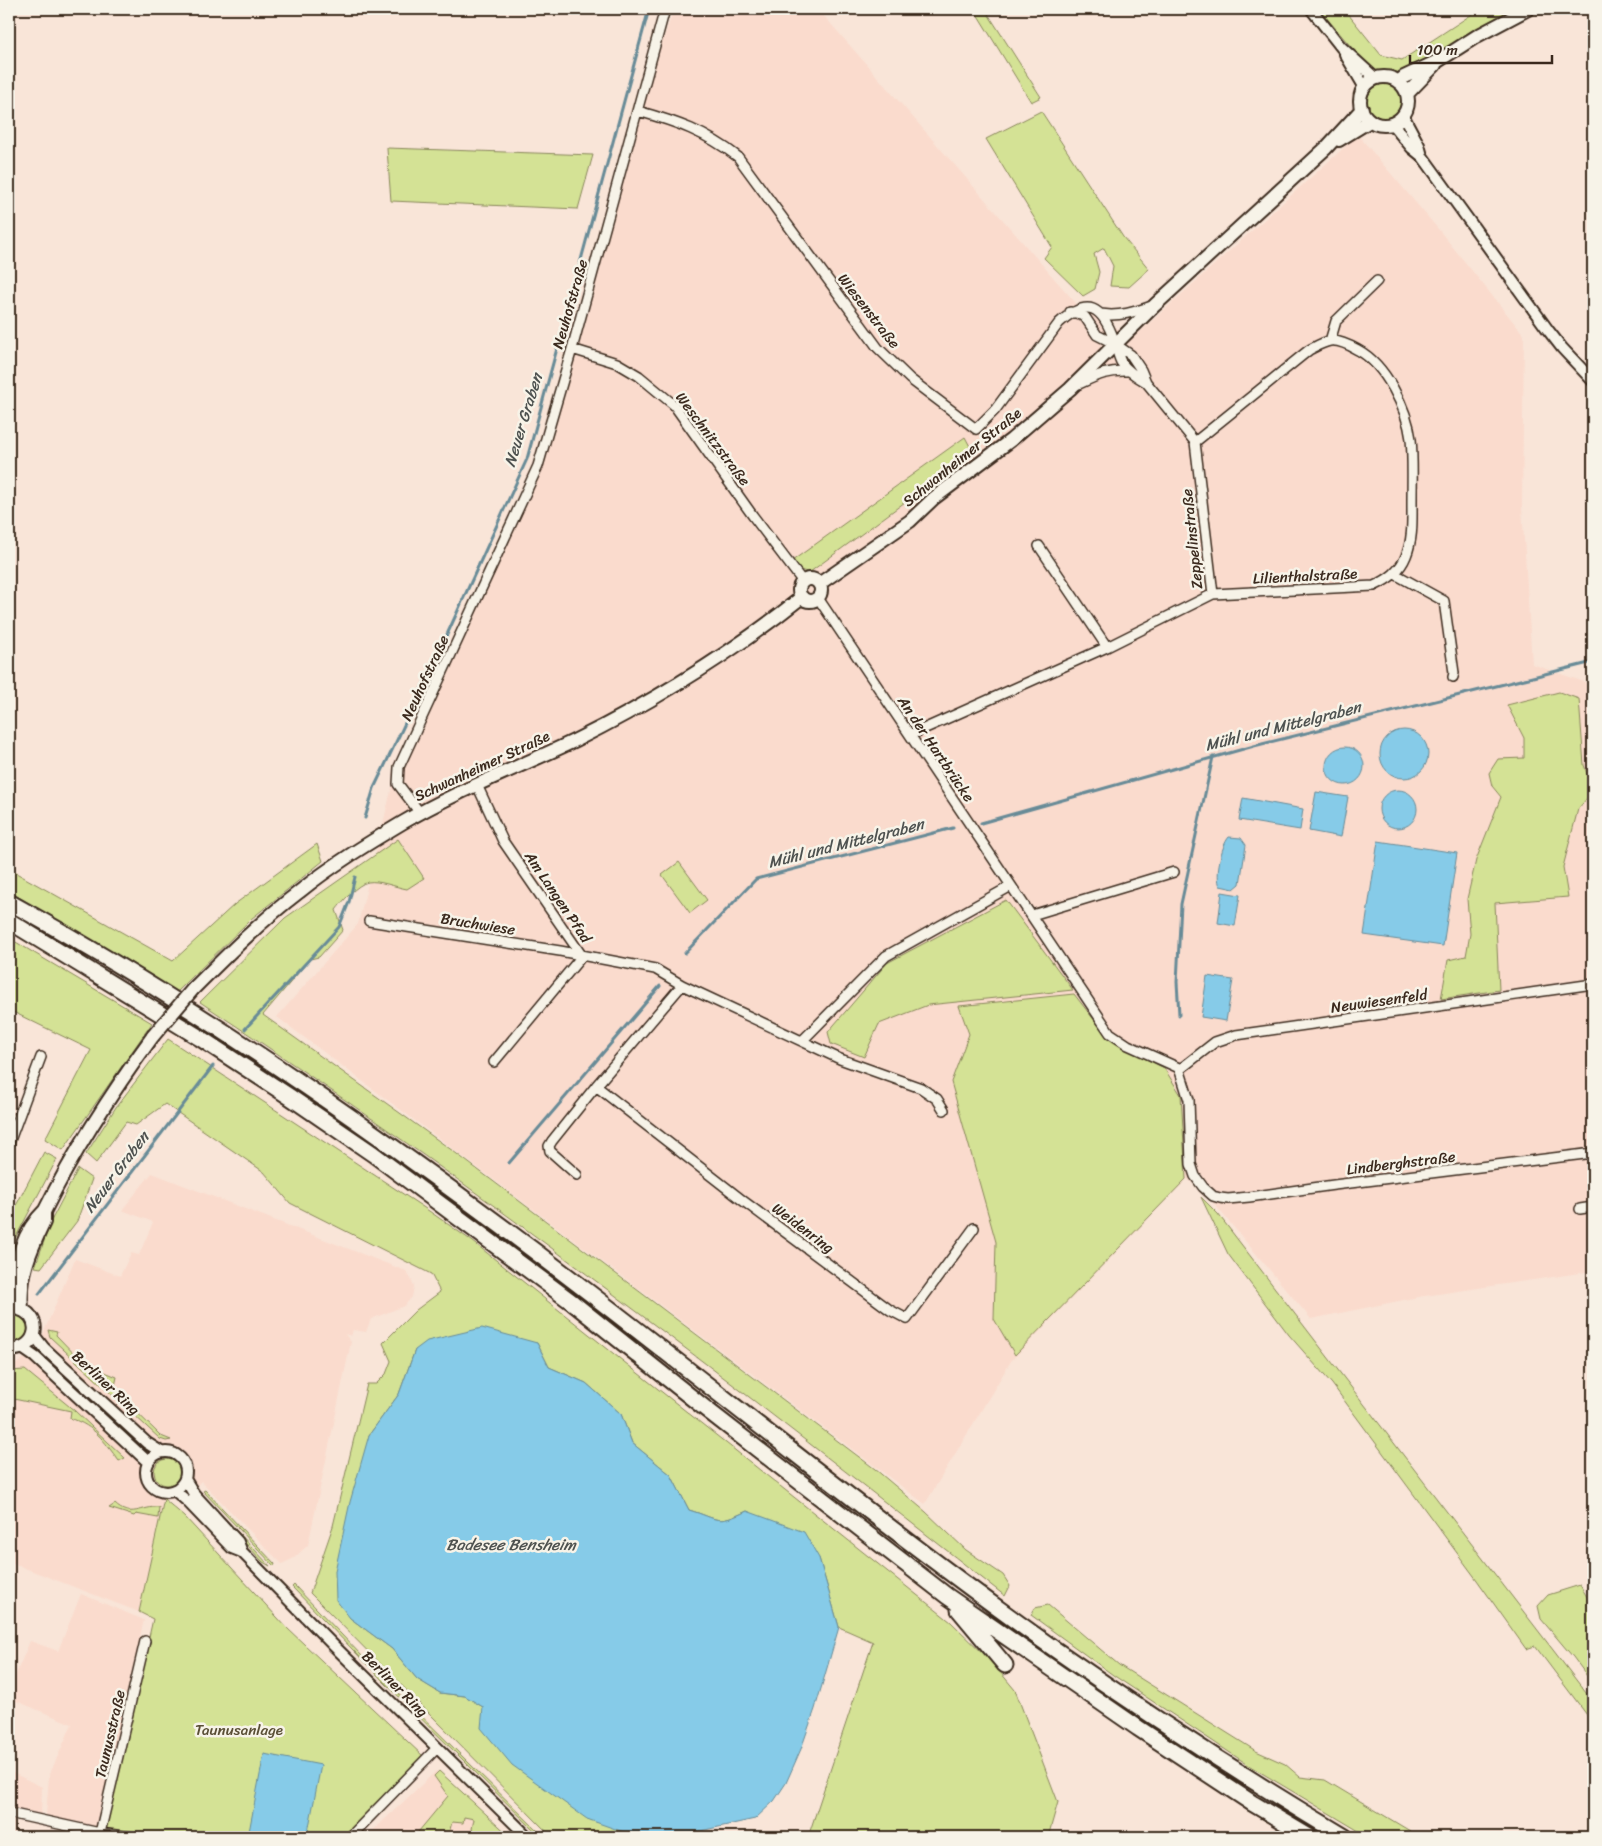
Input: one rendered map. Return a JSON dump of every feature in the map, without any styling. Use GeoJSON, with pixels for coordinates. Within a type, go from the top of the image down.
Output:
{"type":"FeatureCollection","features":[{"type":"Feature","properties":{"kind":"highway"},"geometry":{"type":"LineString","coordinates":[[9,902],[125,969],[206,1020],[386,1142],[586,1290],[827,1479],[1054,1648],[1258,1785],[1345,1837]]}},
{"type":"Feature","properties":{"kind":"highway"},"geometry":{"type":"LineString","coordinates":[[9,921],[200,1038],[381,1160],[573,1303],[706,1410],[947,1596],[1138,1728],[1309,1837]]}},
{"type":"Feature","properties":{"kind":"highway"},"geometry":{"type":"LineString","coordinates":[[947,1596],[1005,1666]]}},
{"type":"Feature","properties":{"kind":"main road"},"geometry":{"type":"LineString","coordinates":[[1398,82],[1528,9]]}},
{"type":"Feature","properties":{"kind":"main road"},"geometry":{"type":"LineString","coordinates":[[1407,94],[1438,61]]}},
{"type":"Feature","properties":{"kind":"main road"},"geometry":{"type":"LineString","coordinates":[[1384,77],[1398,82],[1407,94],[1408,101],[1404,116],[1392,124],[1377,124],[1370,121],[1362,109],[1362,94],[1365,88],[1376,79],[1384,77]]}},
{"type":"Feature","properties":{"kind":"main road"},"geometry":{"type":"LineString","coordinates":[[1326,148],[1362,109]]}},
{"type":"Feature","properties":{"kind":"main road"},"geometry":{"type":"LineString","coordinates":[[1326,148],[1370,121]]}},
{"type":"Feature","properties":{"kind":"main road","name":"Schwanheimer Straße"},"geometry":{"type":"LineString","coordinates":[[819,584],[910,521],[934,498],[1011,440],[1070,388],[1155,305],[1326,148]]}},
{"type":"Feature","properties":{"kind":"main road"},"geometry":{"type":"LineString","coordinates":[[812,580],[819,584],[821,590],[818,598],[810,601],[802,597],[800,590],[803,582],[812,580]]}},
{"type":"Feature","properties":{"kind":"main road","name":"Schwanheimer Straße"},"geometry":{"type":"LineString","coordinates":[[45,1210],[63,1174],[109,1096],[153,1036],[193,988],[249,934],[299,891],[346,858],[420,813],[575,740],[647,702],[714,661],[802,597]]}},
{"type":"Feature","properties":{"kind":"main road"},"geometry":{"type":"LineString","coordinates":[[13,1309],[12,1266],[36,1218],[45,1210]]}},
{"type":"Feature","properties":{"kind":"main road"},"geometry":{"type":"LineString","coordinates":[[13,1309],[21,1295],[24,1269],[44,1222],[45,1210]]}},
{"type":"Feature","properties":{"kind":"main road","name":"Berliner Ring"},"geometry":{"type":"LineString","coordinates":[[13,1309],[28,1313],[35,1327],[34,1335]]}},
{"type":"Feature","properties":{"kind":"main road"},"geometry":{"type":"LineString","coordinates":[[9,1349],[22,1348],[30,1343],[34,1335]]}},
{"type":"Feature","properties":{"kind":"street","name":"Neuhofstraße"},"geometry":{"type":"LineString","coordinates":[[420,813],[398,784],[399,767],[538,466],[665,9]]}},
{"type":"Feature","properties":{"kind":"street"},"geometry":{"type":"LineString","coordinates":[[1311,9],[1341,47],[1365,88]]}},
{"type":"Feature","properties":{"kind":"street"},"geometry":{"type":"LineString","coordinates":[[1341,47],[1376,79]]}},
{"type":"Feature","properties":{"kind":"street","name":"Wiesenstraße"},"geometry":{"type":"LineString","coordinates":[[638,111],[675,121],[697,130],[720,143],[738,157],[878,348],[910,379],[976,429],[995,410],[1059,322],[1070,312]]}},
{"type":"Feature","properties":{"kind":"street"},"geometry":{"type":"LineString","coordinates":[[1404,116],[1423,157]]}},
{"type":"Feature","properties":{"kind":"street"},"geometry":{"type":"LineString","coordinates":[[1392,124],[1412,148],[1423,157],[1548,330],[1593,381]]}},
{"type":"Feature","properties":{"kind":"street"},"geometry":{"type":"LineString","coordinates":[[1330,341],[1336,321],[1377,281]]}},
{"type":"Feature","properties":{"kind":"street"},"geometry":{"type":"LineString","coordinates":[[1070,312],[1085,306],[1108,316],[1127,314],[1155,305]]}},
{"type":"Feature","properties":{"kind":"street"},"geometry":{"type":"LineString","coordinates":[[1070,312],[1081,314],[1085,317],[1096,335],[1115,344],[1131,355],[1146,382],[1195,442],[1309,350],[1330,341],[1351,346],[1364,352],[1378,366],[1392,386],[1402,409],[1410,436],[1413,461],[1411,538],[1406,557],[1395,574],[1444,601],[1453,677]]}},
{"type":"Feature","properties":{"kind":"street"},"geometry":{"type":"LineString","coordinates":[[1100,314],[1111,333],[1121,362],[1129,371],[1146,382]]}},
{"type":"Feature","properties":{"kind":"street","name":"Weschnitzstraße"},"geometry":{"type":"LineString","coordinates":[[572,349],[617,363],[639,376],[674,405],[758,523],[803,582]]}},
{"type":"Feature","properties":{"kind":"street"},"geometry":{"type":"LineString","coordinates":[[1070,388],[1102,373],[1116,370],[1129,371]]}},
{"type":"Feature","properties":{"kind":"street","name":"Zeppelinstraße"},"geometry":{"type":"LineString","coordinates":[[910,735],[1107,647],[1213,594],[1195,442]]}},
{"type":"Feature","properties":{"kind":"street"},"geometry":{"type":"LineString","coordinates":[[1039,546],[1107,647]]}},
{"type":"Feature","properties":{"kind":"street","name":"Lilienthalstraße"},"geometry":{"type":"LineString","coordinates":[[1213,594],[1374,586],[1395,574]]}},
{"type":"Feature","properties":{"kind":"street","name":"An der Hartbrücke"},"geometry":{"type":"LineString","coordinates":[[818,598],[1110,1033],[1128,1045],[1179,1068]]}},
{"type":"Feature","properties":{"kind":"street","name":"Am Langen Pfad"},"geometry":{"type":"LineString","coordinates":[[477,785],[504,841],[582,956],[655,969],[682,985]]}},
{"type":"Feature","properties":{"kind":"street"},"geometry":{"type":"LineString","coordinates":[[1032,915],[1174,872]]}},
{"type":"Feature","properties":{"kind":"street"},"geometry":{"type":"LineString","coordinates":[[802,1041],[886,956],[1011,886]]}},
{"type":"Feature","properties":{"kind":"street","name":"Bruchwiese"},"geometry":{"type":"LineString","coordinates":[[369,921],[582,956]]}},
{"type":"Feature","properties":{"kind":"street"},"geometry":{"type":"LineString","coordinates":[[494,1062],[582,956]]}},
{"type":"Feature","properties":{"kind":"street","name":"Neuwiesenfeld"},"geometry":{"type":"LineString","coordinates":[[1179,1068],[1215,1042],[1236,1036],[1593,984]]}},
{"type":"Feature","properties":{"kind":"street"},"geometry":{"type":"LineString","coordinates":[[577,1175],[550,1151],[549,1146],[596,1086],[682,985],[840,1059],[921,1088],[937,1099],[944,1110]]}},
{"type":"Feature","properties":{"kind":"street"},"geometry":{"type":"LineString","coordinates":[[9,1142],[41,1057]]}},
{"type":"Feature","properties":{"kind":"street","name":"Lindberghstraße"},"geometry":{"type":"LineString","coordinates":[[1179,1068],[1189,1100],[1191,1164],[1195,1176],[1202,1187],[1214,1196],[1228,1199],[1593,1153]]}},
{"type":"Feature","properties":{"kind":"street","name":"Weidenring"},"geometry":{"type":"LineString","coordinates":[[596,1086],[890,1310],[907,1319],[974,1228]]}},
{"type":"Feature","properties":{"kind":"street"},"geometry":{"type":"LineString","coordinates":[[1580,1209],[1593,1207]]}},
{"type":"Feature","properties":{"kind":"street","name":"Berliner Ring"},"geometry":{"type":"LineString","coordinates":[[34,1335],[44,1348],[147,1443],[161,1452],[168,1451],[181,1458],[186,1471],[185,1479],[194,1494],[238,1542],[242,1552],[528,1837]]}},
{"type":"Feature","properties":{"kind":"street","name":"Berliner Ring"},"geometry":{"type":"LineString","coordinates":[[22,1348],[35,1357],[148,1462]]}},
{"type":"Feature","properties":{"kind":"street"},"geometry":{"type":"LineString","coordinates":[[161,1452],[153,1456],[148,1462],[145,1474],[150,1485],[161,1492],[174,1490],[179,1488],[185,1479]]}},
{"type":"Feature","properties":{"kind":"street","name":"Berliner Ring"},"geometry":{"type":"LineString","coordinates":[[174,1490],[232,1548],[242,1552]]}},
{"type":"Feature","properties":{"kind":"street","name":"Taunusstraße"},"geometry":{"type":"LineString","coordinates":[[100,1833],[145,1640]]}},
{"type":"Feature","properties":{"kind":"street"},"geometry":{"type":"LineString","coordinates":[[350,1837],[437,1748]]}},
{"type":"Feature","properties":{"kind":"street"},"geometry":{"type":"LineString","coordinates":[[9,1812],[100,1833],[132,1837]]}},
{"type":"Feature","properties":{"kind":"shaded area"},"geometry":{"type":"Polygon","coordinates":[[[674,9],[823,9],[824,16],[1081,309],[1134,337],[1358,135],[1439,230],[1524,335],[1522,507],[1532,664],[1593,685],[1593,1271],[1418,1297],[1311,1319],[1204,1192],[1187,1179],[1011,1361],[925,1504],[277,1017],[358,924],[394,779],[457,653],[542,467],[578,342],[640,104],[674,9]]]}},
{"type":"Feature","properties":{"kind":"shaded area"},"geometry":{"type":"Polygon","coordinates":[[[152,1173],[406,1271],[414,1287],[412,1297],[404,1306],[371,1319],[366,1332],[353,1330],[351,1336],[345,1334],[351,1342],[308,1545],[294,1558],[282,1564],[201,1481],[187,1496],[164,1499],[139,1612],[9,1562],[9,1370],[37,1348],[75,1259],[120,1276],[131,1253],[139,1255],[153,1222],[122,1210],[152,1173]]]}},
{"type":"Feature","properties":{"kind":"shaded area"},"geometry":{"type":"Polygon","coordinates":[[[81,1594],[144,1620],[96,1827],[46,1816],[49,1776],[72,1724],[9,1698],[9,1690],[30,1641],[58,1651],[81,1594]]]}},
{"type":"Feature","properties":{"kind":"shaded area"},"geometry":{"type":"Polygon","coordinates":[[[9,1771],[42,1787],[41,1816],[9,1809],[9,1771]]]}},
{"type":"Feature","properties":{"kind":"shaded area"},"geometry":{"type":"Polygon","coordinates":[[[436,1771],[510,1837],[366,1837],[436,1771]]]}},
{"type":"Feature","properties":{"kind":"green space"},"geometry":{"type":"Polygon","coordinates":[[[974,9],[985,9],[1041,97],[1031,102],[974,9]]]}},
{"type":"Feature","properties":{"kind":"green space"},"geometry":{"type":"Polygon","coordinates":[[[1319,9],[1344,9],[1381,55],[1402,60],[1480,9],[1515,9],[1468,34],[1412,70],[1400,74],[1378,72],[1369,68],[1319,9]]]}},
{"type":"Feature","properties":{"kind":"green space"},"geometry":{"type":"Polygon","coordinates":[[[1385,84],[1397,90],[1403,102],[1397,114],[1385,120],[1373,114],[1367,102],[1373,90],[1385,84]]]}},
{"type":"Feature","properties":{"kind":"green space"},"geometry":{"type":"Polygon","coordinates":[[[1041,111],[1123,237],[1149,269],[1129,287],[1110,286],[1113,266],[1104,248],[1094,254],[1099,272],[1095,289],[1083,296],[1044,258],[1052,247],[986,139],[1041,111]]]}},
{"type":"Feature","properties":{"kind":"green space"},"geometry":{"type":"Polygon","coordinates":[[[387,148],[593,155],[578,209],[391,201],[387,148]]]}},
{"type":"Feature","properties":{"kind":"green space"},"geometry":{"type":"Polygon","coordinates":[[[965,437],[973,452],[810,572],[800,569],[792,561],[965,437]]]}},
{"type":"Feature","properties":{"kind":"green space"},"geometry":{"type":"Polygon","coordinates":[[[1559,692],[1579,699],[1584,765],[1593,791],[1578,809],[1563,867],[1568,897],[1495,903],[1499,990],[1441,999],[1448,960],[1466,956],[1470,934],[1467,899],[1476,860],[1501,797],[1492,786],[1489,773],[1498,759],[1524,758],[1524,738],[1507,705],[1559,692]]]}},
{"type":"Feature","properties":{"kind":"green space"},"geometry":{"type":"Polygon","coordinates":[[[398,839],[424,878],[407,889],[368,882],[355,890],[336,910],[343,930],[319,957],[310,959],[263,1015],[453,1151],[875,1469],[926,1512],[966,1550],[1003,1575],[1010,1586],[1005,1596],[808,1442],[508,1216],[304,1072],[200,1002],[285,918],[398,839]]]}},
{"type":"Feature","properties":{"kind":"green space"},"geometry":{"type":"Polygon","coordinates":[[[317,844],[323,861],[251,919],[177,992],[9,891],[9,869],[173,961],[235,904],[317,844]]]}},
{"type":"Feature","properties":{"kind":"green space"},"geometry":{"type":"Polygon","coordinates":[[[679,862],[707,900],[690,913],[662,875],[679,862]]]}},
{"type":"Feature","properties":{"kind":"green space"},"geometry":{"type":"Polygon","coordinates":[[[1006,900],[1073,990],[928,1005],[879,1024],[864,1057],[831,1044],[828,1032],[887,963],[1006,900]]]}},
{"type":"Feature","properties":{"kind":"green space"},"geometry":{"type":"Polygon","coordinates":[[[9,938],[152,1023],[63,1150],[45,1139],[91,1050],[9,1010],[9,938]]]}},
{"type":"Feature","properties":{"kind":"green space"},"geometry":{"type":"Polygon","coordinates":[[[1074,994],[1106,1035],[1119,1045],[1164,1068],[1181,1095],[1186,1179],[1015,1355],[994,1319],[996,1242],[951,1082],[969,1034],[959,1006],[1074,994]]]}},
{"type":"Feature","properties":{"kind":"green space"},"geometry":{"type":"Polygon","coordinates":[[[168,1039],[472,1241],[951,1622],[991,1661],[1015,1690],[1058,1802],[1048,1837],[808,1837],[873,1642],[839,1627],[819,1558],[747,1511],[737,1516],[718,1520],[689,1510],[671,1475],[632,1443],[621,1414],[586,1383],[549,1367],[537,1343],[415,1350],[399,1394],[369,1435],[350,1618],[392,1649],[417,1679],[440,1693],[465,1696],[483,1707],[635,1836],[663,1836],[552,1837],[310,1593],[333,1526],[367,1384],[376,1384],[386,1374],[391,1361],[383,1343],[416,1310],[440,1292],[431,1274],[290,1203],[264,1172],[165,1104],[136,1125],[126,1122],[96,1163],[86,1154],[116,1107],[168,1039]]]}},
{"type":"Feature","properties":{"kind":"green space"},"geometry":{"type":"Polygon","coordinates":[[[44,1152],[57,1159],[9,1250],[9,1233],[13,1225],[9,1219],[44,1152]]]}},
{"type":"Feature","properties":{"kind":"green space"},"geometry":{"type":"Polygon","coordinates":[[[78,1169],[92,1179],[77,1221],[41,1268],[35,1267],[51,1221],[78,1169]]]}},
{"type":"Feature","properties":{"kind":"green space"},"geometry":{"type":"Polygon","coordinates":[[[1201,1197],[1218,1214],[1593,1702],[1593,1723],[1535,1646],[1526,1649],[1332,1384],[1289,1335],[1228,1254],[1201,1197]]]}},
{"type":"Feature","properties":{"kind":"green space"},"geometry":{"type":"Polygon","coordinates":[[[15,1315],[25,1320],[30,1331],[21,1343],[9,1343],[9,1316],[15,1315]]]}},
{"type":"Feature","properties":{"kind":"green space"},"geometry":{"type":"Polygon","coordinates":[[[48,1330],[57,1332],[56,1335],[83,1363],[117,1377],[114,1390],[161,1436],[171,1440],[160,1439],[50,1337],[48,1330]]]}},
{"type":"Feature","properties":{"kind":"green space"},"geometry":{"type":"Polygon","coordinates":[[[25,1370],[75,1411],[125,1458],[119,1461],[93,1430],[70,1418],[71,1411],[9,1398],[9,1371],[25,1370]]]}},
{"type":"Feature","properties":{"kind":"green space"},"geometry":{"type":"Polygon","coordinates":[[[167,1459],[176,1463],[180,1472],[176,1481],[167,1485],[158,1481],[154,1472],[158,1463],[167,1459]]]}},
{"type":"Feature","properties":{"kind":"green space"},"geometry":{"type":"Polygon","coordinates":[[[205,1490],[275,1564],[274,1566],[203,1491],[205,1490]]]}},
{"type":"Feature","properties":{"kind":"green space"},"geometry":{"type":"Polygon","coordinates":[[[202,1494],[270,1566],[263,1562],[200,1495],[202,1494]]]}},
{"type":"Feature","properties":{"kind":"green space","name":"Taunusanlage"},"geometry":{"type":"Polygon","coordinates":[[[164,1499],[185,1517],[288,1629],[423,1756],[350,1837],[168,1837],[106,1829],[153,1619],[139,1612],[164,1499]]]}},
{"type":"Feature","properties":{"kind":"green space"},"geometry":{"type":"Polygon","coordinates":[[[115,1504],[126,1511],[159,1507],[158,1518],[136,1514],[134,1516],[109,1508],[115,1504]]]}},
{"type":"Feature","properties":{"kind":"green space"},"geometry":{"type":"Polygon","coordinates":[[[294,1585],[386,1681],[544,1837],[541,1837],[384,1682],[292,1587],[294,1585]]]}},
{"type":"Feature","properties":{"kind":"green space"},"geometry":{"type":"Polygon","coordinates":[[[1580,1585],[1593,1607],[1593,1684],[1541,1619],[1538,1606],[1548,1595],[1580,1585]]]}},
{"type":"Feature","properties":{"kind":"green space"},"geometry":{"type":"Polygon","coordinates":[[[1048,1605],[1119,1665],[1256,1751],[1285,1764],[1300,1777],[1325,1780],[1420,1837],[1369,1837],[1250,1766],[1113,1675],[1031,1615],[1035,1608],[1048,1605]]]}},
{"type":"Feature","properties":{"kind":"green space"},"geometry":{"type":"Polygon","coordinates":[[[439,1771],[511,1837],[476,1837],[472,1829],[474,1819],[464,1817],[463,1823],[452,1822],[448,1837],[414,1837],[448,1796],[434,1776],[439,1771]]]}},
{"type":"Feature","properties":{"kind":"water"},"geometry":{"type":"Polygon","coordinates":[[[1399,730],[1409,730],[1421,737],[1428,749],[1428,759],[1421,771],[1409,778],[1399,778],[1391,774],[1384,767],[1380,759],[1380,749],[1384,741],[1391,734],[1399,730]]]}},
{"type":"Feature","properties":{"kind":"water"},"geometry":{"type":"Polygon","coordinates":[[[1345,747],[1358,753],[1364,766],[1358,779],[1345,785],[1332,779],[1326,766],[1332,753],[1345,747]]]}},
{"type":"Feature","properties":{"kind":"water"},"geometry":{"type":"Polygon","coordinates":[[[1398,790],[1411,796],[1417,809],[1411,822],[1398,828],[1385,822],[1379,809],[1385,796],[1398,790]]]}},
{"type":"Feature","properties":{"kind":"water"},"geometry":{"type":"Polygon","coordinates":[[[1316,792],[1348,797],[1341,837],[1309,831],[1316,792]]]}},
{"type":"Feature","properties":{"kind":"water"},"geometry":{"type":"Polygon","coordinates":[[[1243,798],[1303,809],[1300,830],[1239,820],[1243,798]]]}},
{"type":"Feature","properties":{"kind":"water"},"geometry":{"type":"Polygon","coordinates":[[[1229,837],[1241,838],[1246,845],[1240,884],[1234,889],[1220,886],[1218,875],[1221,854],[1229,837]]]}},
{"type":"Feature","properties":{"kind":"water"},"geometry":{"type":"Polygon","coordinates":[[[1378,841],[1457,853],[1443,946],[1364,935],[1378,841]]]}},
{"type":"Feature","properties":{"kind":"water"},"geometry":{"type":"Polygon","coordinates":[[[1222,892],[1240,895],[1235,926],[1218,923],[1222,892]]]}},
{"type":"Feature","properties":{"kind":"water"},"geometry":{"type":"Polygon","coordinates":[[[1207,976],[1233,980],[1226,1021],[1201,1017],[1207,976]]]}},
{"type":"Feature","properties":{"kind":"water","name":"Badesee Bensheim"},"geometry":{"type":"Polygon","coordinates":[[[482,1328],[537,1343],[549,1367],[586,1383],[621,1414],[632,1443],[671,1475],[689,1510],[718,1520],[737,1516],[747,1511],[804,1532],[819,1558],[839,1627],[801,1749],[786,1783],[774,1801],[755,1819],[673,1837],[635,1836],[587,1819],[512,1765],[481,1728],[483,1707],[465,1696],[440,1693],[417,1679],[392,1649],[350,1618],[336,1600],[335,1571],[350,1502],[369,1435],[399,1394],[415,1350],[427,1341],[482,1328]]]}},
{"type":"Feature","properties":{"kind":"water"},"geometry":{"type":"Polygon","coordinates":[[[264,1754],[321,1765],[307,1837],[248,1837],[264,1754]]]}},
{"type":"Feature","properties":{"kind":"waterway","name":"Neuer Graben"},"geometry":{"type":"LineString","coordinates":[[365,818],[374,788],[440,650],[527,459],[649,9]]}},
{"type":"Feature","properties":{"kind":"waterway","name":"Mühl und Mittelgraben"},"geometry":{"type":"LineString","coordinates":[[981,823],[1254,746],[1593,662]]}},
{"type":"Feature","properties":{"kind":"waterway"},"geometry":{"type":"LineString","coordinates":[[1179,1015],[1177,982],[1181,904],[1213,757]]}},
{"type":"Feature","properties":{"kind":"waterway","name":"Mühl und Mittelgraben"},"geometry":{"type":"LineString","coordinates":[[685,953],[756,879],[953,828]]}},
{"type":"Feature","properties":{"kind":"waterway","name":"Neuer Graben"},"geometry":{"type":"LineString","coordinates":[[245,1029],[339,927],[349,902],[355,877]]}},
{"type":"Feature","properties":{"kind":"waterway","name":"Mühl und Mittelgraben"},"geometry":{"type":"LineString","coordinates":[[509,1163],[660,986]]}},
{"type":"Feature","properties":{"kind":"waterway","name":"Neuer Graben"},"geometry":{"type":"LineString","coordinates":[[39,1294],[213,1066]]}}]}
